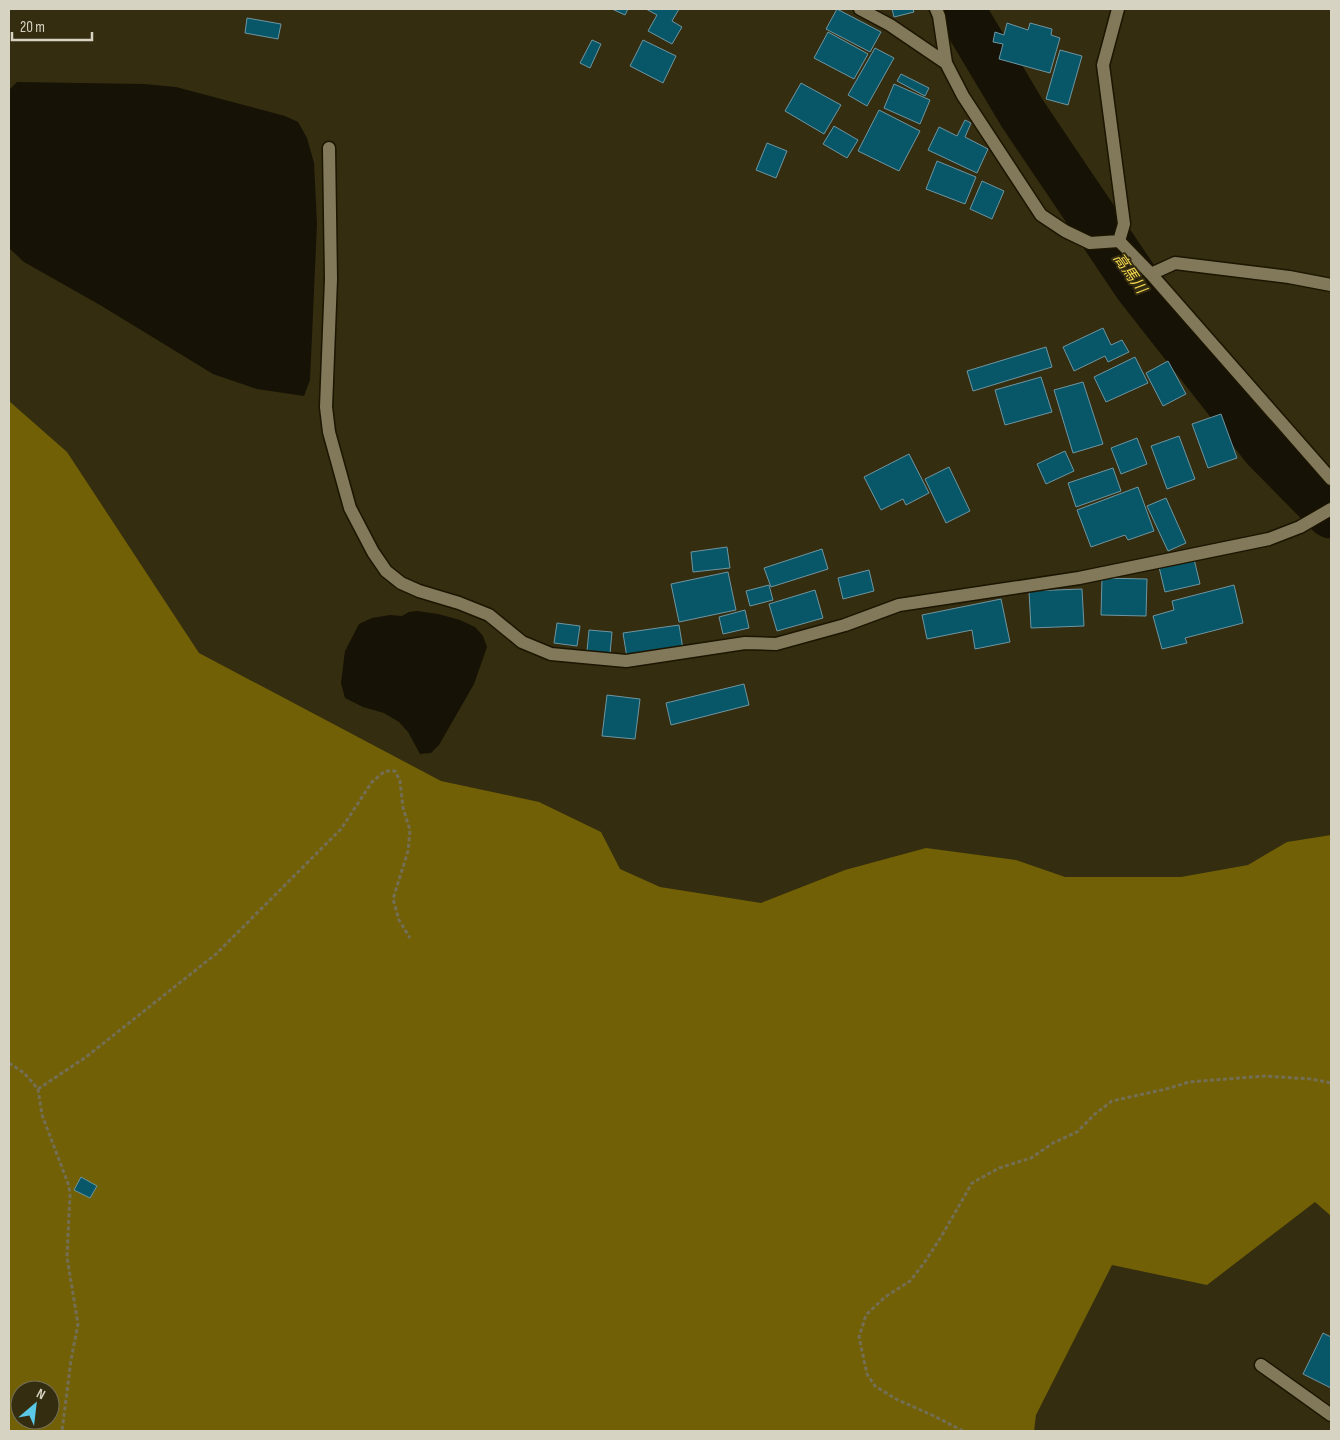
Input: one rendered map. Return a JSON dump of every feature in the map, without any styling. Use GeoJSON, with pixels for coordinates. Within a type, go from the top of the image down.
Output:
{"type":"FeatureCollection","features":[{"type":"Feature","properties":{"kind":"street"},"geometry":{"type":"LineString","coordinates":[[860,9],[890,25],[946,63]]}},
{"type":"Feature","properties":{"kind":"street"},"geometry":{"type":"LineString","coordinates":[[936,9],[939,16],[946,63],[963,96],[1041,215],[1064,230],[1090,243],[1119,241],[1151,274],[1331,479]]}},
{"type":"Feature","properties":{"kind":"street"},"geometry":{"type":"LineString","coordinates":[[1118,9],[1103,65],[1124,224],[1119,241]]}},
{"type":"Feature","properties":{"kind":"street"},"geometry":{"type":"LineString","coordinates":[[328,148],[331,279],[326,406],[329,432],[350,508],[373,552],[386,570],[401,583],[419,591],[459,602],[489,615],[522,642],[552,654],[626,661],[745,643],[776,644],[845,625],[899,605],[1079,578],[1268,539],[1300,527],[1331,509]]}},
{"type":"Feature","properties":{"kind":"street"},"geometry":{"type":"LineString","coordinates":[[1151,274],[1174,263],[1289,277],[1331,285]]}},
{"type":"Feature","properties":{"kind":"street"},"geometry":{"type":"LineString","coordinates":[[1261,1365],[1331,1415]]}},
{"type":"Feature","properties":{"kind":"path"},"geometry":{"type":"LineString","coordinates":[[38,1089],[86,1057],[216,954],[342,829],[372,782],[385,771],[395,771],[400,781],[403,808],[410,830],[408,851],[394,899],[399,920],[410,938]]}},
{"type":"Feature","properties":{"kind":"path"},"geometry":{"type":"LineString","coordinates":[[9,1063],[24,1073],[38,1089],[42,1115],[69,1186],[70,1223],[67,1257],[78,1324],[71,1360],[62,1431]]}},
{"type":"Feature","properties":{"kind":"path"},"geometry":{"type":"LineString","coordinates":[[963,1431],[896,1399],[875,1386],[867,1374],[859,1337],[866,1315],[885,1297],[910,1281],[924,1262],[942,1237],[972,1183],[999,1168],[1031,1158],[1053,1143],[1078,1132],[1095,1114],[1112,1101],[1189,1082],[1256,1076],[1311,1079],[1331,1083]]}},
{"type":"Feature","properties":{"kind":"shaded area"},"geometry":{"type":"Polygon","coordinates":[[[17,82],[144,84],[176,87],[285,116],[298,122],[307,138],[314,163],[317,224],[310,380],[304,396],[257,389],[213,374],[100,305],[24,262],[9,248],[9,90],[17,82]]]}},
{"type":"Feature","properties":{"kind":"shaded area"},"geometry":{"type":"Polygon","coordinates":[[[9,401],[67,452],[199,653],[441,781],[539,802],[601,832],[620,869],[660,887],[761,903],[845,870],[926,848],[1016,860],[1065,877],[1181,877],[1248,865],[1287,842],[1331,835],[1331,1216],[1315,1202],[1207,1285],[1112,1265],[1036,1415],[1034,1431],[9,1431],[9,401]]]}},
{"type":"Feature","properties":{"kind":"shaded area"},"geometry":{"type":"Polygon","coordinates":[[[417,611],[460,620],[475,627],[483,636],[487,647],[474,684],[439,745],[431,753],[420,754],[408,732],[399,722],[384,713],[363,707],[345,698],[341,683],[345,651],[359,624],[372,618],[390,615],[402,616],[409,612],[417,611]]]}},
{"type":"Feature","properties":{"kind":"building"},"geometry":{"type":"Polygon","coordinates":[[[612,9],[628,9],[625,15],[612,9]]]}},
{"type":"Feature","properties":{"kind":"building"},"geometry":{"type":"Polygon","coordinates":[[[646,9],[679,9],[672,21],[682,27],[672,44],[648,31],[657,15],[646,9]]]}},
{"type":"Feature","properties":{"kind":"building"},"geometry":{"type":"Polygon","coordinates":[[[837,9],[881,32],[870,52],[826,29],[837,9]]]}},
{"type":"Feature","properties":{"kind":"building"},"geometry":{"type":"Polygon","coordinates":[[[892,9],[913,9],[914,12],[894,17],[892,9]]]}},
{"type":"Feature","properties":{"kind":"building"},"geometry":{"type":"Polygon","coordinates":[[[247,18],[281,24],[278,39],[245,33],[247,18]]]}},
{"type":"Feature","properties":{"kind":"building"},"geometry":{"type":"Polygon","coordinates":[[[1007,23],[1028,30],[1030,23],[1052,29],[1051,35],[1060,38],[1050,73],[999,59],[1003,44],[993,42],[995,32],[1004,35],[1007,23]]]}},
{"type":"Feature","properties":{"kind":"building"},"geometry":{"type":"Polygon","coordinates":[[[828,32],[868,54],[854,79],[814,58],[828,32]]]}},
{"type":"Feature","properties":{"kind":"building"},"geometry":{"type":"Polygon","coordinates":[[[592,40],[601,44],[590,68],[580,63],[592,40]]]}},
{"type":"Feature","properties":{"kind":"building"},"geometry":{"type":"Polygon","coordinates":[[[643,40],[676,56],[663,83],[630,66],[643,40]]]}},
{"type":"Feature","properties":{"kind":"building"},"geometry":{"type":"Polygon","coordinates":[[[875,48],[894,58],[867,106],[848,95],[875,48]]]}},
{"type":"Feature","properties":{"kind":"building"},"geometry":{"type":"Polygon","coordinates":[[[1060,50],[1082,56],[1068,105],[1046,99],[1060,50]]]}},
{"type":"Feature","properties":{"kind":"building"},"geometry":{"type":"Polygon","coordinates":[[[901,74],[929,88],[925,96],[897,81],[901,74]]]}},
{"type":"Feature","properties":{"kind":"building"},"geometry":{"type":"Polygon","coordinates":[[[801,83],[841,105],[824,134],[785,111],[801,83]]]}},
{"type":"Feature","properties":{"kind":"building"},"geometry":{"type":"Polygon","coordinates":[[[894,84],[930,100],[920,124],[884,108],[894,84]]]}},
{"type":"Feature","properties":{"kind":"building"},"geometry":{"type":"Polygon","coordinates":[[[879,110],[920,131],[899,171],[858,151],[879,110]]]}},
{"type":"Feature","properties":{"kind":"building"},"geometry":{"type":"Polygon","coordinates":[[[965,120],[971,123],[965,137],[988,149],[977,173],[928,150],[939,127],[957,136],[965,120]]]}},
{"type":"Feature","properties":{"kind":"building"},"geometry":{"type":"Polygon","coordinates":[[[834,126],[858,140],[847,158],[823,144],[834,126]]]}},
{"type":"Feature","properties":{"kind":"building"},"geometry":{"type":"Polygon","coordinates":[[[767,143],[787,151],[776,178],[756,170],[767,143]]]}},
{"type":"Feature","properties":{"kind":"building"},"geometry":{"type":"Polygon","coordinates":[[[937,161],[976,177],[965,204],[926,189],[937,161]]]}},
{"type":"Feature","properties":{"kind":"building"},"geometry":{"type":"Polygon","coordinates":[[[982,181],[1004,191],[992,219],[970,209],[982,181]]]}},
{"type":"Feature","properties":{"kind":"building"},"geometry":{"type":"Polygon","coordinates":[[[1103,328],[1111,345],[1122,340],[1129,352],[1108,362],[1105,356],[1074,371],[1063,347],[1103,328]]]}},
{"type":"Feature","properties":{"kind":"building"},"geometry":{"type":"Polygon","coordinates":[[[1046,347],[1052,367],[973,391],[967,371],[1046,347]]]}},
{"type":"Feature","properties":{"kind":"building"},"geometry":{"type":"Polygon","coordinates":[[[1135,357],[1148,383],[1106,402],[1094,377],[1135,357]]]}},
{"type":"Feature","properties":{"kind":"building"},"geometry":{"type":"Polygon","coordinates":[[[1168,361],[1186,394],[1163,406],[1146,373],[1168,361]]]}},
{"type":"Feature","properties":{"kind":"building"},"geometry":{"type":"Polygon","coordinates":[[[1041,377],[1052,412],[1005,425],[995,390],[1041,377]]]}},
{"type":"Feature","properties":{"kind":"building"},"geometry":{"type":"Polygon","coordinates":[[[1083,382],[1103,444],[1073,453],[1054,390],[1083,382]]]}},
{"type":"Feature","properties":{"kind":"building"},"geometry":{"type":"Polygon","coordinates":[[[1221,414],[1237,458],[1208,468],[1192,424],[1221,414]]]}},
{"type":"Feature","properties":{"kind":"building"},"geometry":{"type":"Polygon","coordinates":[[[1179,436],[1195,479],[1167,489],[1151,446],[1179,436]]]}},
{"type":"Feature","properties":{"kind":"building"},"geometry":{"type":"Polygon","coordinates":[[[1137,438],[1147,464],[1121,474],[1111,448],[1137,438]]]}},
{"type":"Feature","properties":{"kind":"building"},"geometry":{"type":"Polygon","coordinates":[[[1065,451],[1074,471],[1046,484],[1037,464],[1065,451]]]}},
{"type":"Feature","properties":{"kind":"building"},"geometry":{"type":"Polygon","coordinates":[[[909,454],[929,493],[906,505],[903,499],[881,510],[864,477],[909,454]]]}},
{"type":"Feature","properties":{"kind":"building"},"geometry":{"type":"Polygon","coordinates":[[[949,467],[970,511],[946,523],[925,479],[949,467]]]}},
{"type":"Feature","properties":{"kind":"building"},"geometry":{"type":"Polygon","coordinates":[[[1113,468],[1121,491],[1076,507],[1068,483],[1113,468]]]}},
{"type":"Feature","properties":{"kind":"building"},"geometry":{"type":"Polygon","coordinates":[[[1138,487],[1154,531],[1128,540],[1125,535],[1091,547],[1077,510],[1138,487]]]}},
{"type":"Feature","properties":{"kind":"building"},"geometry":{"type":"Polygon","coordinates":[[[1166,498],[1186,543],[1168,551],[1147,506],[1166,498]]]}},
{"type":"Feature","properties":{"kind":"building"},"geometry":{"type":"Polygon","coordinates":[[[727,547],[730,568],[693,572],[691,552],[727,547]]]}},
{"type":"Feature","properties":{"kind":"building"},"geometry":{"type":"Polygon","coordinates":[[[822,549],[828,569],[771,587],[764,568],[822,549]]]}},
{"type":"Feature","properties":{"kind":"building"},"geometry":{"type":"Polygon","coordinates":[[[1194,559],[1200,584],[1165,592],[1159,567],[1194,559]]]}},
{"type":"Feature","properties":{"kind":"building"},"geometry":{"type":"Polygon","coordinates":[[[869,570],[874,591],[843,599],[838,578],[869,570]]]}},
{"type":"Feature","properties":{"kind":"building"},"geometry":{"type":"Polygon","coordinates":[[[728,572],[736,610],[679,622],[671,584],[728,572]]]}},
{"type":"Feature","properties":{"kind":"building"},"geometry":{"type":"Polygon","coordinates":[[[1102,578],[1147,579],[1146,616],[1101,615],[1102,578]]]}},
{"type":"Feature","properties":{"kind":"building"},"geometry":{"type":"Polygon","coordinates":[[[769,585],[773,600],[750,606],[746,591],[769,585]]]}},
{"type":"Feature","properties":{"kind":"building"},"geometry":{"type":"Polygon","coordinates":[[[1234,585],[1243,623],[1185,638],[1187,643],[1162,649],[1153,616],[1174,610],[1172,601],[1234,585]]]}},
{"type":"Feature","properties":{"kind":"building"},"geometry":{"type":"Polygon","coordinates":[[[1082,589],[1084,626],[1031,628],[1029,591],[1082,589]]]}},
{"type":"Feature","properties":{"kind":"building"},"geometry":{"type":"Polygon","coordinates":[[[815,590],[823,618],[777,631],[769,604],[815,590]]]}},
{"type":"Feature","properties":{"kind":"building"},"geometry":{"type":"Polygon","coordinates":[[[1001,599],[1010,642],[975,649],[972,630],[927,639],[922,615],[1001,599]]]}},
{"type":"Feature","properties":{"kind":"building"},"geometry":{"type":"Polygon","coordinates":[[[745,610],[749,628],[723,634],[719,617],[745,610]]]}},
{"type":"Feature","properties":{"kind":"building"},"geometry":{"type":"Polygon","coordinates":[[[557,623],[580,626],[577,646],[554,643],[557,623]]]}},
{"type":"Feature","properties":{"kind":"building"},"geometry":{"type":"Polygon","coordinates":[[[679,625],[683,649],[627,658],[623,633],[679,625]]]}},
{"type":"Feature","properties":{"kind":"building"},"geometry":{"type":"Polygon","coordinates":[[[589,630],[612,632],[610,654],[587,651],[589,630]]]}},
{"type":"Feature","properties":{"kind":"building"},"geometry":{"type":"Polygon","coordinates":[[[744,684],[749,705],[671,725],[666,703],[744,684]]]}},
{"type":"Feature","properties":{"kind":"building"},"geometry":{"type":"Polygon","coordinates":[[[607,695],[640,699],[635,739],[602,736],[607,695]]]}},
{"type":"Feature","properties":{"kind":"building"},"geometry":{"type":"Polygon","coordinates":[[[81,1177],[97,1186],[90,1198],[74,1190],[81,1177]]]}},
{"type":"Feature","properties":{"kind":"building"},"geometry":{"type":"Polygon","coordinates":[[[1323,1333],[1331,1337],[1331,1388],[1303,1374],[1323,1333]]]}},
{"type":"Feature","properties":{"kind":"waterway","name":"高馬川"},"geometry":{"type":"LineString","coordinates":[[960,9],[1022,113],[1138,285],[1266,448],[1331,514]]}}]}
